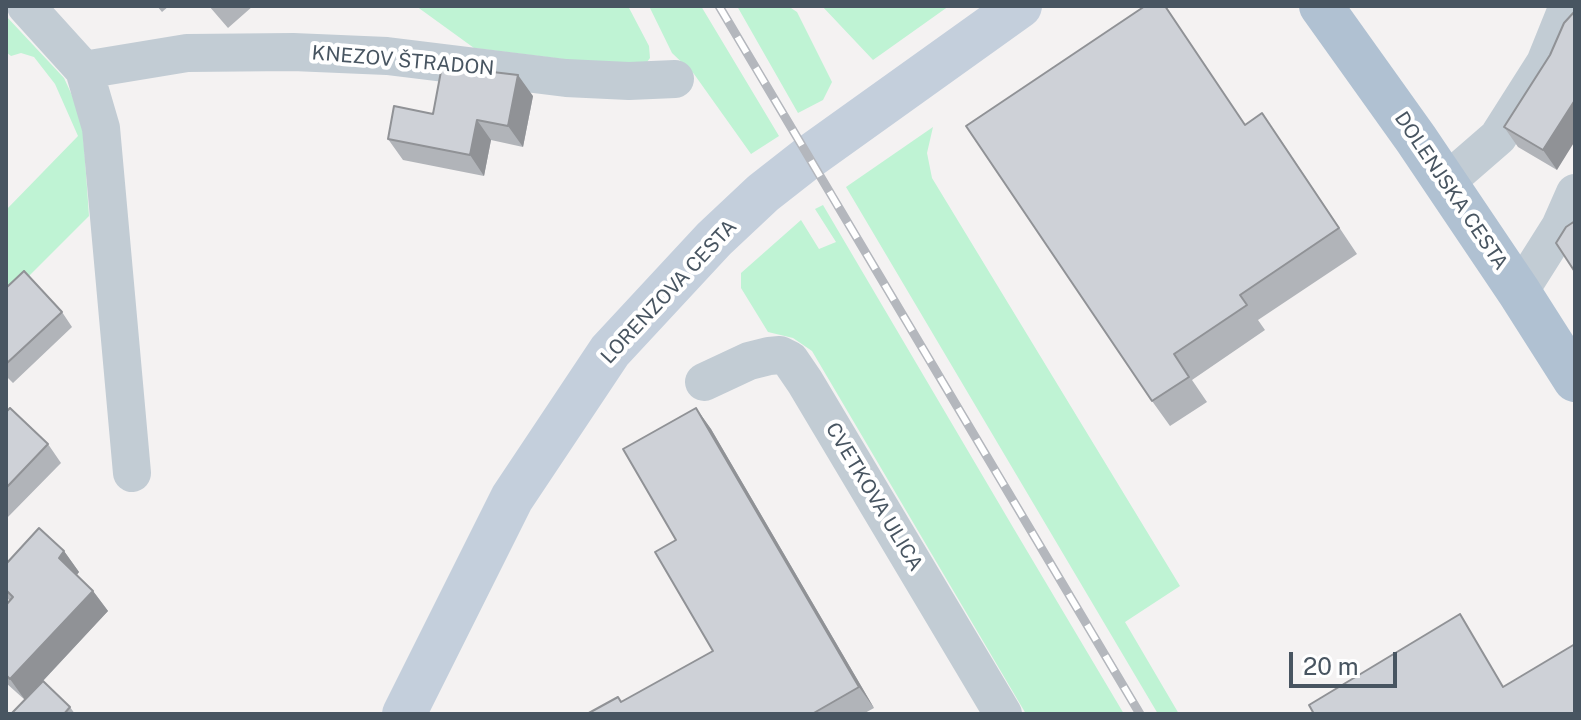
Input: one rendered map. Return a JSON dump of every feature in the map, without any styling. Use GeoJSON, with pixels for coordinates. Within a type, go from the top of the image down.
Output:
{"type":"FeatureCollection","features":[{"type":"Feature","properties":{"kind":"main road","name":"DOLENJSKA CESTA"},"geometry":{"type":"LineString","coordinates":[[1321,6],[1445,183],[1575,380]]}},
{"type":"Feature","properties":{"kind":"street"},"geometry":{"type":"LineString","coordinates":[[26,6],[84,70],[101,128],[132,473]]}},
{"type":"Feature","properties":{"kind":"street","name":"LORENZOVA CESTA"},"geometry":{"type":"LineString","coordinates":[[404,714],[512,498],[610,351],[714,239],[763,193],[1020,6]]}},
{"type":"Feature","properties":{"kind":"street"},"geometry":{"type":"LineString","coordinates":[[1445,183],[1498,137],[1545,63],[1568,6]]}},
{"type":"Feature","properties":{"kind":"street","name":"KNEZOV ŠTRADON"},"geometry":{"type":"LineString","coordinates":[[84,70],[187,53],[293,52],[387,56],[566,78],[629,81],[675,79]]}},
{"type":"Feature","properties":{"kind":"street"},"geometry":{"type":"LineString","coordinates":[[1519,292],[1560,227],[1575,193]]}},
{"type":"Feature","properties":{"kind":"street","name":"CVETKOVA ULICA"},"geometry":{"type":"LineString","coordinates":[[704,382],[749,361],[780,355],[790,360],[1003,714]]}},
{"type":"Feature","properties":{"kind":"green space"},"geometry":{"type":"Polygon","coordinates":[[[416,6],[628,6],[649,46],[650,58],[644,66],[627,67],[474,48],[416,6]]]}},
{"type":"Feature","properties":{"kind":"green space"},"geometry":{"type":"Polygon","coordinates":[[[649,6],[701,6],[779,136],[751,154],[694,74],[672,53],[649,6]]]}},
{"type":"Feature","properties":{"kind":"green space"},"geometry":{"type":"Polygon","coordinates":[[[737,6],[788,6],[797,12],[832,82],[823,100],[798,113],[737,6]]]}},
{"type":"Feature","properties":{"kind":"green space"},"geometry":{"type":"Polygon","coordinates":[[[822,6],[949,6],[873,60],[822,6]]]}},
{"type":"Feature","properties":{"kind":"green space"},"geometry":{"type":"Polygon","coordinates":[[[6,16],[64,78],[82,117],[89,216],[6,299],[6,210],[78,136],[55,84],[34,57],[21,53],[11,56],[6,52],[6,16]]]}},
{"type":"Feature","properties":{"kind":"green space"},"geometry":{"type":"Polygon","coordinates":[[[933,127],[927,153],[932,178],[1180,586],[1125,622],[1179,714],[1158,714],[846,187],[933,127]]]}},
{"type":"Feature","properties":{"kind":"green space"},"geometry":{"type":"Polygon","coordinates":[[[823,205],[1124,714],[1026,714],[812,351],[793,338],[768,332],[741,288],[741,273],[801,220],[819,249],[836,242],[815,209],[823,205]]]}},
{"type":"Feature","properties":{"kind":"building"},"geometry":{"type":"Polygon","coordinates":[[[1145,6],[1165,6],[1245,125],[1262,113],[1339,228],[1240,295],[1247,305],[1174,354],[1189,377],[1152,401],[966,126],[1145,6]]]}},
{"type":"Feature","properties":{"kind":"building"},"geometry":{"type":"Polygon","coordinates":[[[1575,11],[1575,100],[1543,150],[1504,127],[1550,55],[1564,23],[1575,11]]]}},
{"type":"Feature","properties":{"kind":"building"},"geometry":{"type":"Polygon","coordinates":[[[442,66],[518,75],[508,126],[477,120],[470,155],[388,139],[394,106],[433,114],[442,66]]]}},
{"type":"Feature","properties":{"kind":"building"},"geometry":{"type":"Polygon","coordinates":[[[1575,221],[1575,272],[1556,243],[1566,227],[1575,221]]]}},
{"type":"Feature","properties":{"kind":"building"},"geometry":{"type":"Polygon","coordinates":[[[24,271],[62,312],[6,364],[6,288],[24,271]]]}},
{"type":"Feature","properties":{"kind":"building"},"geometry":{"type":"Polygon","coordinates":[[[10,408],[48,444],[6,488],[6,412],[10,408]]]}},
{"type":"Feature","properties":{"kind":"building"},"geometry":{"type":"Polygon","coordinates":[[[696,408],[859,687],[812,714],[587,714],[618,697],[621,702],[713,651],[655,552],[676,540],[623,449],[696,408]]]}},
{"type":"Feature","properties":{"kind":"building"},"geometry":{"type":"Polygon","coordinates":[[[39,528],[64,551],[59,558],[93,591],[10,679],[6,675],[6,605],[13,597],[6,590],[6,564],[39,528]]]}},
{"type":"Feature","properties":{"kind":"building"},"geometry":{"type":"Polygon","coordinates":[[[1460,614],[1503,687],[1575,644],[1575,714],[1314,714],[1309,705],[1460,614]]]}},
{"type":"Feature","properties":{"kind":"building"},"geometry":{"type":"Polygon","coordinates":[[[43,681],[70,707],[64,714],[11,714],[43,681]]]}},
{"type":"Feature","properties":{"kind":"railway"},"geometry":{"type":"LineString","coordinates":[[719,6],[1140,714]]}}]}
